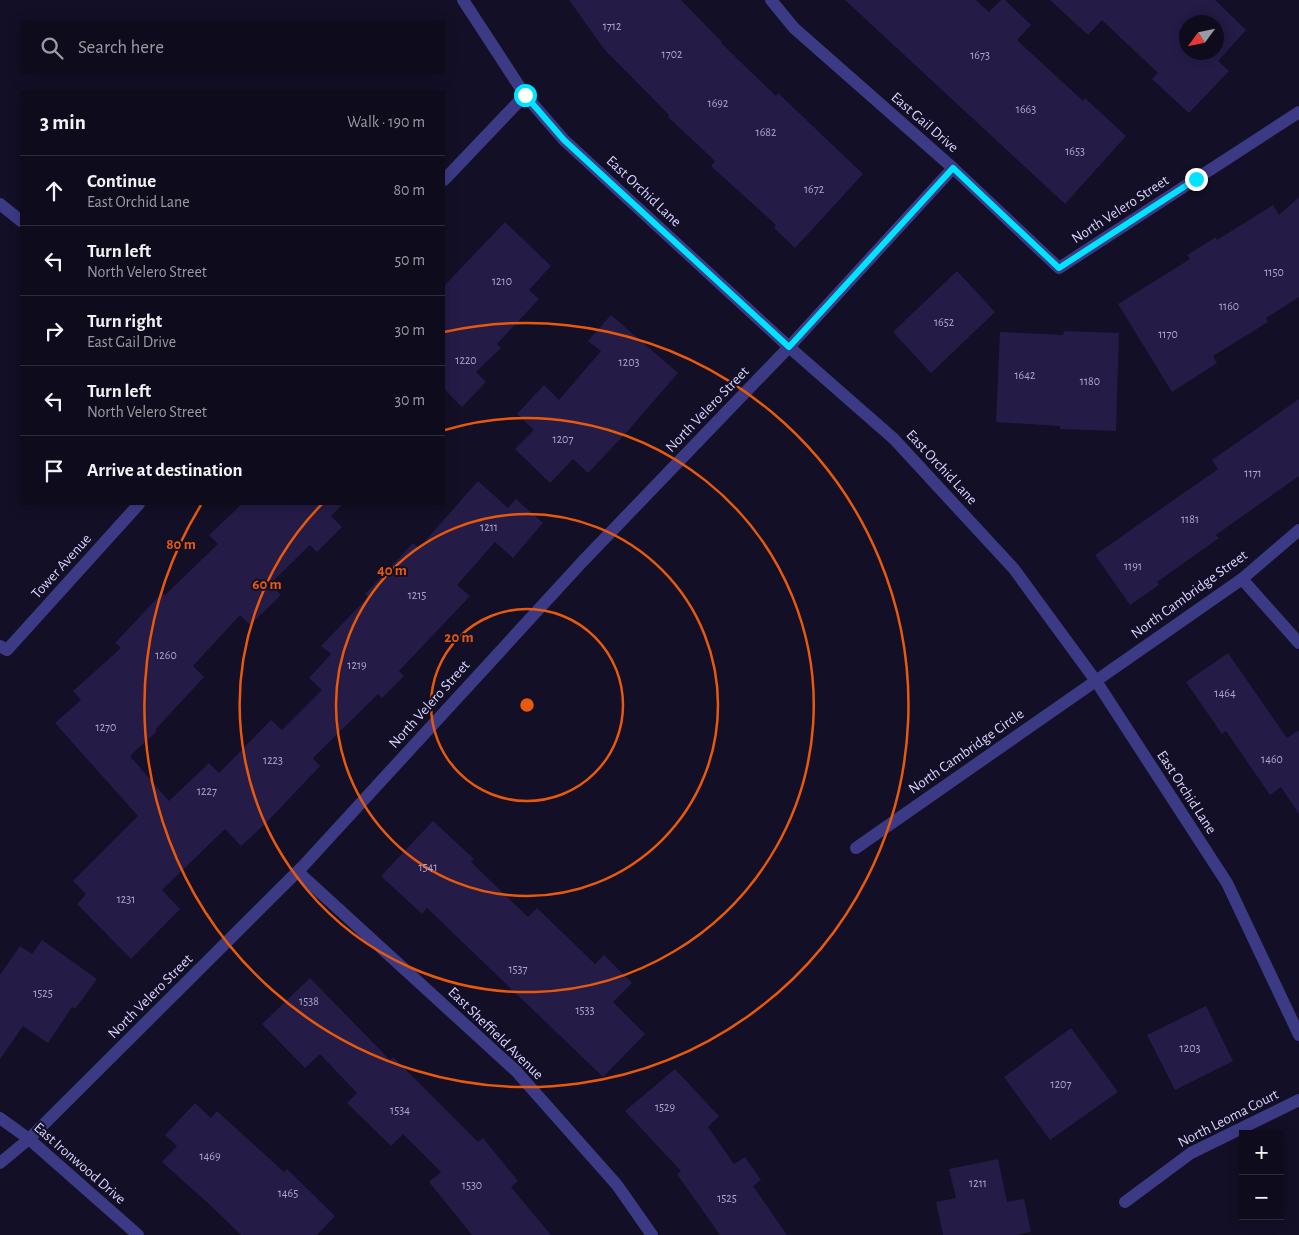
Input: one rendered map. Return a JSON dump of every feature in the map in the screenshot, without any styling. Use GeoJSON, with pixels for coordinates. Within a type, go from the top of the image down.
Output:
{"type":"FeatureCollection","features":[{"type":"Feature","properties":{"kind":"street","name":"East Orchid Lane"},"geometry":{"type":"LineString","coordinates":[[463,0],[525,95],[564,140],[789,347],[894,439],[1014,570],[1096,681],[1227,883],[1299,1035]]}},
{"type":"Feature","properties":{"kind":"street","name":"East Gail Drive"},"geometry":{"type":"LineString","coordinates":[[771,0],[794,28],[953,168],[1059,268]]}},
{"type":"Feature","properties":{"kind":"street"},"geometry":{"type":"LineString","coordinates":[[445,179],[525,95]]}},
{"type":"Feature","properties":{"kind":"street","name":"North Velero Street"},"geometry":{"type":"LineString","coordinates":[[1059,268],[1299,112]]}},
{"type":"Feature","properties":{"kind":"street","name":"North Velero Street"},"geometry":{"type":"LineString","coordinates":[[0,1163],[29,1139],[298,872],[583,561],[789,347],[953,168]]}},
{"type":"Feature","properties":{"kind":"street"},"geometry":{"type":"LineString","coordinates":[[0,204],[20,220]]}},
{"type":"Feature","properties":{"kind":"street","name":"Tower Avenue"},"geometry":{"type":"LineString","coordinates":[[3,648],[138,505]]}},
{"type":"Feature","properties":{"kind":"street","name":"North Cambridge Street"},"geometry":{"type":"LineString","coordinates":[[1096,681],[1242,579],[1299,530]]}},
{"type":"Feature","properties":{"kind":"street"},"geometry":{"type":"LineString","coordinates":[[1242,579],[1299,643]]}},
{"type":"Feature","properties":{"kind":"street","name":"North Cambridge Circle"},"geometry":{"type":"LineString","coordinates":[[856,848],[1096,681]]}},
{"type":"Feature","properties":{"kind":"street","name":"East Sheffield Avenue"},"geometry":{"type":"LineString","coordinates":[[298,872],[516,1071],[617,1185],[652,1235]]}},
{"type":"Feature","properties":{"kind":"street","name":"North Leoma Court"},"geometry":{"type":"LineString","coordinates":[[1125,1202],[1191,1154],[1299,1100]]}},
{"type":"Feature","properties":{"kind":"street","name":"East Ironwood Drive"},"geometry":{"type":"LineString","coordinates":[[0,1118],[29,1139],[138,1235]]}},
{"type":"Feature","properties":{"kind":"building"},"geometry":{"type":"Polygon","coordinates":[[[569,0],[681,0],[721,43],[776,96],[778,93],[863,174],[795,248],[774,228],[776,225],[711,166],[715,161],[668,117],[669,115],[604,49],[569,0]]]}},
{"type":"Feature","properties":{"kind":"building"},"geometry":{"type":"Polygon","coordinates":[[[845,0],[976,0],[989,12],[1001,0],[1005,0],[1031,25],[1017,40],[1083,101],[1085,98],[1126,136],[1065,204],[845,0]]]}},
{"type":"Feature","properties":{"kind":"building"},"geometry":{"type":"Polygon","coordinates":[[[1050,0],[1215,0],[1246,30],[1224,54],[1224,15],[1179,15],[1179,60],[1219,60],[1229,71],[1189,113],[1152,79],[1158,73],[1102,20],[1088,35],[1050,0]]]}},
{"type":"Feature","properties":{"kind":"building"},"geometry":{"type":"Polygon","coordinates":[[[1299,197],[1299,297],[1266,318],[1268,322],[1213,356],[1217,363],[1172,392],[1118,304],[1190,259],[1187,255],[1216,237],[1217,240],[1273,205],[1279,215],[1299,197]]]}},
{"type":"Feature","properties":{"kind":"building"},"geometry":{"type":"Polygon","coordinates":[[[505,222],[551,266],[529,290],[539,299],[497,344],[501,348],[476,372],[486,382],[462,407],[445,390],[445,285],[505,222]]]}},
{"type":"Feature","properties":{"kind":"building"},"geometry":{"type":"Polygon","coordinates":[[[957,271],[995,312],[931,373],[893,332],[957,271]]]}},
{"type":"Feature","properties":{"kind":"building"},"geometry":{"type":"Polygon","coordinates":[[[611,315],[678,373],[588,473],[573,459],[550,483],[515,449],[534,430],[517,414],[544,385],[559,400],[601,351],[588,341],[611,315]]]}},
{"type":"Feature","properties":{"kind":"building"},"geometry":{"type":"Polygon","coordinates":[[[1064,331],[1119,333],[1116,431],[1060,429],[1060,426],[996,422],[1000,332],[1063,335],[1064,331]]]}},
{"type":"Feature","properties":{"kind":"building"},"geometry":{"type":"Polygon","coordinates":[[[1299,399],[1299,476],[1216,535],[1219,538],[1157,582],[1159,585],[1130,605],[1095,555],[1218,469],[1212,460],[1299,399]]]}},
{"type":"Feature","properties":{"kind":"building"},"geometry":{"type":"Polygon","coordinates":[[[478,481],[508,508],[516,499],[543,523],[513,558],[495,542],[457,585],[470,596],[399,671],[404,676],[382,698],[378,694],[313,758],[320,766],[266,823],[241,846],[225,829],[162,890],[180,909],[131,959],[77,904],[86,894],[73,881],[138,816],[55,723],[81,700],[73,691],[121,648],[115,643],[162,593],[165,595],[218,544],[209,535],[241,505],[342,505],[331,516],[342,527],[317,552],[310,545],[270,584],[281,595],[250,625],[240,615],[193,666],[204,677],[155,730],[157,731],[130,756],[169,801],[209,763],[219,773],[271,720],[282,730],[322,690],[309,678],[331,654],[321,646],[368,597],[365,594],[413,543],[419,548],[478,481]]]}},
{"type":"Feature","properties":{"kind":"building"},"geometry":{"type":"Polygon","coordinates":[[[1228,653],[1287,738],[1299,730],[1299,814],[1281,787],[1270,795],[1226,731],[1222,734],[1186,682],[1228,653]]]}},
{"type":"Feature","properties":{"kind":"building"},"geometry":{"type":"Polygon","coordinates":[[[433,821],[474,859],[471,862],[528,917],[537,908],[595,964],[604,955],[632,983],[613,1002],[645,1034],[603,1077],[427,908],[422,914],[381,876],[433,821]]]}},
{"type":"Feature","properties":{"kind":"building"},"geometry":{"type":"Polygon","coordinates":[[[42,940],[97,979],[75,1009],[72,1007],[48,1043],[23,1026],[0,1059],[0,975],[20,946],[32,954],[42,940]]]}},
{"type":"Feature","properties":{"kind":"building"},"geometry":{"type":"Polygon","coordinates":[[[310,978],[390,1060],[393,1057],[478,1142],[483,1138],[518,1181],[511,1187],[551,1235],[472,1235],[429,1182],[441,1172],[403,1134],[391,1146],[347,1103],[357,1093],[320,1054],[305,1068],[262,1024],[310,978]]]}},
{"type":"Feature","properties":{"kind":"building"},"geometry":{"type":"Polygon","coordinates":[[[1206,1006],[1233,1061],[1175,1090],[1147,1035],[1206,1006]]]}},
{"type":"Feature","properties":{"kind":"building"},"geometry":{"type":"Polygon","coordinates":[[[1071,1028],[1118,1092],[1050,1140],[1004,1077],[1071,1028]]]}},
{"type":"Feature","properties":{"kind":"building"},"geometry":{"type":"Polygon","coordinates":[[[675,1069],[719,1116],[708,1127],[734,1164],[745,1157],[761,1180],[753,1186],[787,1235],[720,1235],[677,1174],[681,1171],[625,1111],[675,1069]]]}},
{"type":"Feature","properties":{"kind":"building"},"geometry":{"type":"Polygon","coordinates":[[[195,1103],[211,1118],[217,1111],[284,1172],[287,1169],[335,1216],[317,1235],[241,1235],[162,1162],[177,1146],[165,1135],[195,1103]]]}},
{"type":"Feature","properties":{"kind":"building"},"geometry":{"type":"Polygon","coordinates":[[[998,1159],[1007,1202],[1024,1199],[1031,1232],[1016,1235],[943,1235],[936,1202],[956,1198],[949,1169],[998,1159]]]}},
{"type":"Feature","properties":{"kind":"route"},"geometry":{"type":"LineString","coordinates":[[525,95],[564,140],[789,347],[953,168],[1059,268],[1196,179]]}}]}
